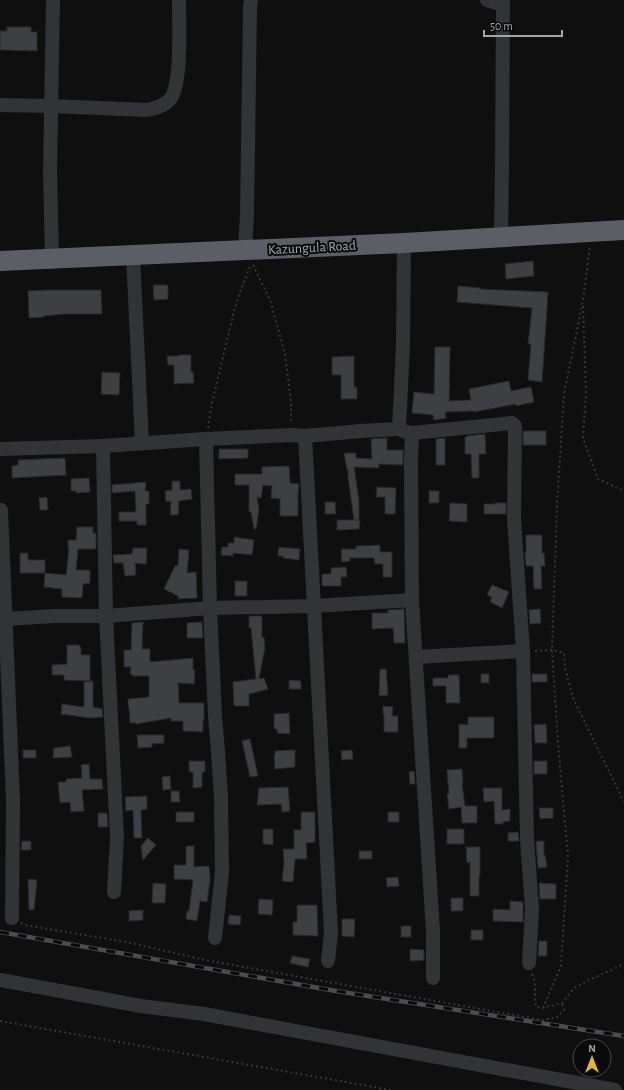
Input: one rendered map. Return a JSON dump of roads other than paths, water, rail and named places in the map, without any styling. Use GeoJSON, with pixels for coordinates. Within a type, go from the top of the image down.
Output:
{"type":"FeatureCollection","features":[{"type":"Feature","properties":{"kind":"highway","name":"Kazungula Road"},"geometry":{"type":"LineString","coordinates":[[0,261],[404,243],[501,236],[624,230]]}},
{"type":"Feature","properties":{"kind":"street"},"geometry":{"type":"LineString","coordinates":[[52,258],[50,171],[53,0]]}},
{"type":"Feature","properties":{"kind":"street"},"geometry":{"type":"LineString","coordinates":[[0,105],[147,110],[159,107],[170,99],[175,88],[178,61],[179,0]]}},
{"type":"Feature","properties":{"kind":"street"},"geometry":{"type":"LineString","coordinates":[[245,250],[251,0]]}},
{"type":"Feature","properties":{"kind":"street"},"geometry":{"type":"LineString","coordinates":[[487,0],[503,2],[501,236]]}},
{"type":"Feature","properties":{"kind":"street"},"geometry":{"type":"LineString","coordinates":[[404,243],[403,345],[405,431],[411,461],[412,600],[433,930],[433,978]]}},
{"type":"Feature","properties":{"kind":"street"},"geometry":{"type":"LineString","coordinates":[[133,254],[142,443]]}},
{"type":"Feature","properties":{"kind":"street"},"geometry":{"type":"LineString","coordinates":[[0,449],[103,446],[360,431],[405,431],[512,423],[515,426],[514,519],[524,651],[527,840],[532,908],[529,963]]}},
{"type":"Feature","properties":{"kind":"street"},"geometry":{"type":"LineString","coordinates":[[298,435],[314,606],[331,934],[328,961]]}},
{"type":"Feature","properties":{"kind":"street"},"geometry":{"type":"LineString","coordinates":[[206,439],[214,716],[221,797],[222,872],[215,938]]}},
{"type":"Feature","properties":{"kind":"street"},"geometry":{"type":"LineString","coordinates":[[103,446],[106,616],[117,837],[114,892]]}},
{"type":"Feature","properties":{"kind":"street"},"geometry":{"type":"LineString","coordinates":[[0,506],[13,800],[12,918]]}},
{"type":"Feature","properties":{"kind":"street"},"geometry":{"type":"LineString","coordinates":[[5,618],[106,616],[210,608],[314,606],[412,600]]}},
{"type":"Feature","properties":{"kind":"street"},"geometry":{"type":"LineString","coordinates":[[416,657],[524,651]]}},
{"type":"Feature","properties":{"kind":"street"},"geometry":{"type":"LineString","coordinates":[[0,980],[141,1006],[204,1014],[615,1090]]}},
{"type":"Feature","properties":{"kind":"railway"},"geometry":{"type":"LineString","coordinates":[[0,932],[336,991],[624,1036]]}}]}
